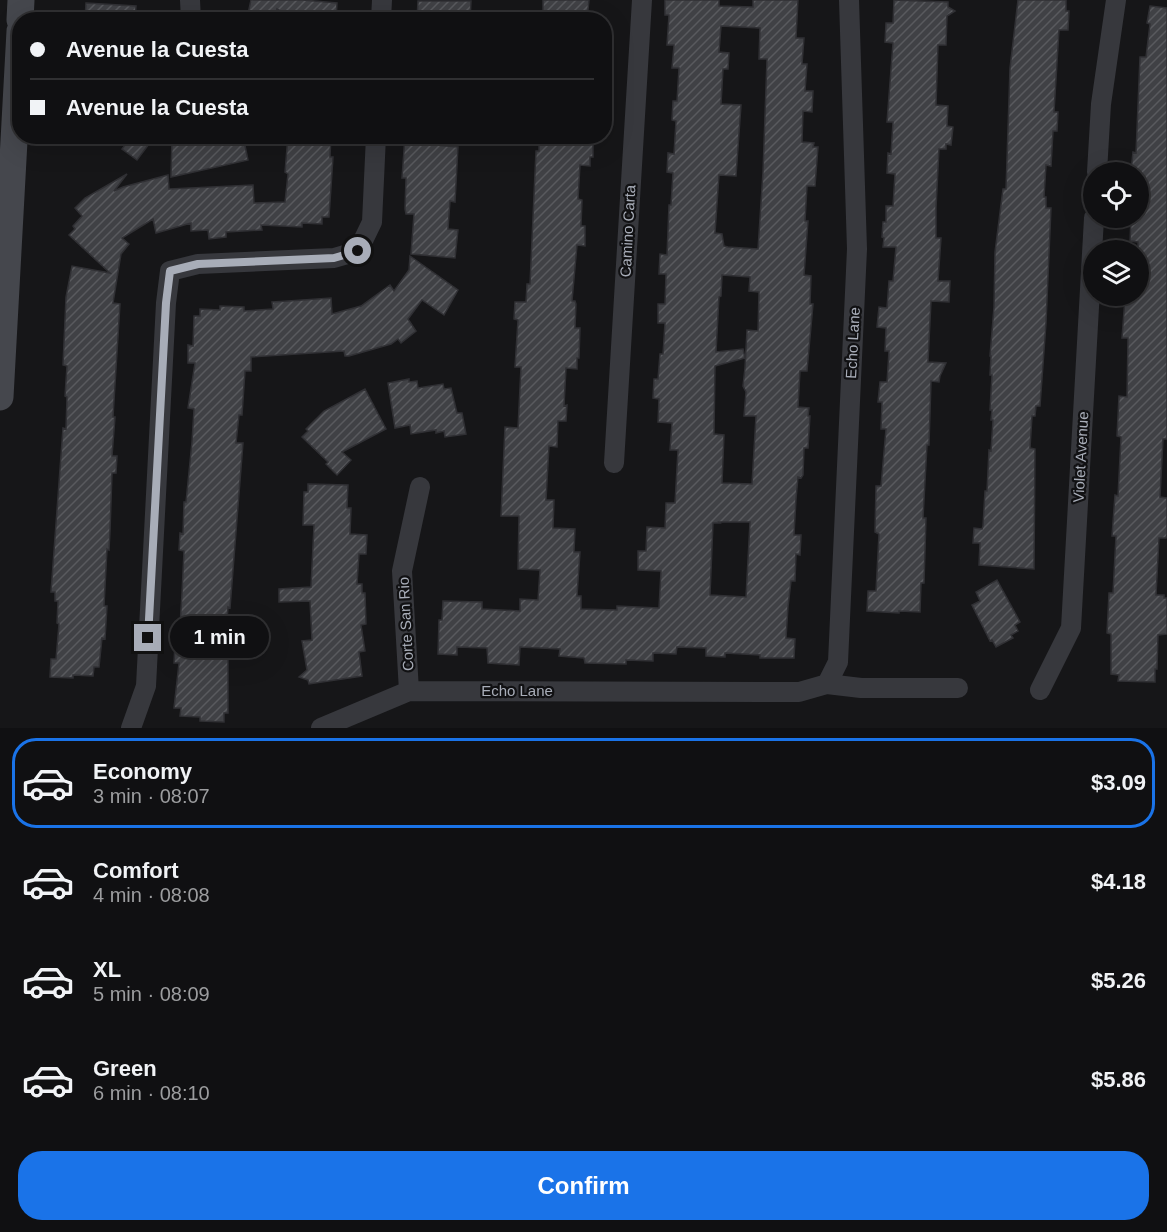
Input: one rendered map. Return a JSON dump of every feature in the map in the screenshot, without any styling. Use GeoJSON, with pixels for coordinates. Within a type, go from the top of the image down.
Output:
{"type":"FeatureCollection","features":[{"type":"Feature","properties":{"kind":"main road"},"geometry":{"type":"LineString","coordinates":[[0,397],[14,144]]}},
{"type":"Feature","properties":{"kind":"street","name":"Camino Carta"},"geometry":{"type":"LineString","coordinates":[[614,463],[642,0]]}},
{"type":"Feature","properties":{"kind":"street","name":"Echo Lane"},"geometry":{"type":"LineString","coordinates":[[827,684],[838,662],[857,249],[849,0]]}},
{"type":"Feature","properties":{"kind":"street"},"geometry":{"type":"LineString","coordinates":[[1098,162],[1101,104],[1116,0]]}},
{"type":"Feature","properties":{"kind":"street"},"geometry":{"type":"LineString","coordinates":[[131,728],[146,686],[166,303],[170,271],[198,264],[334,258],[358,251],[372,222],[376,144]]}},
{"type":"Feature","properties":{"kind":"street","name":"Violet Avenue"},"geometry":{"type":"LineString","coordinates":[[1040,690],[1071,628],[1093,228]]}},
{"type":"Feature","properties":{"kind":"street","name":"Corte San Rio"},"geometry":{"type":"LineString","coordinates":[[409,691],[402,571],[420,487]]}},
{"type":"Feature","properties":{"kind":"street","name":"Echo Lane"},"geometry":{"type":"LineString","coordinates":[[321,728],[409,691],[800,692],[827,684],[861,688],[957,688]]}},
{"type":"Feature","properties":{"kind":"building"},"geometry":{"type":"Polygon","coordinates":[[[251,0],[303,0],[337,3],[336,12],[282,12],[277,9],[276,12],[248,12],[251,0]]]}},
{"type":"Feature","properties":{"kind":"building"},"geometry":{"type":"Polygon","coordinates":[[[543,0],[589,0],[588,12],[543,12],[543,0]]]}},
{"type":"Feature","properties":{"kind":"building"},"geometry":{"type":"Polygon","coordinates":[[[665,0],[719,0],[719,6],[753,7],[753,0],[798,0],[796,38],[804,38],[802,64],[807,64],[805,91],[813,91],[812,112],[803,111],[802,142],[814,143],[813,147],[818,147],[815,186],[807,186],[805,221],[808,221],[804,275],[811,276],[810,304],[813,304],[807,371],[800,371],[798,407],[809,408],[808,416],[810,416],[808,448],[804,448],[803,475],[801,478],[798,477],[796,499],[794,535],[801,535],[800,555],[796,554],[795,581],[791,581],[788,607],[786,638],[795,639],[794,658],[760,658],[760,655],[725,653],[725,657],[706,656],[706,648],[677,647],[676,654],[653,653],[653,661],[626,660],[626,664],[585,663],[584,658],[559,656],[560,649],[520,647],[519,665],[488,663],[487,648],[457,647],[457,655],[438,654],[439,620],[442,620],[443,601],[482,602],[482,609],[520,611],[520,599],[538,600],[540,570],[518,569],[519,516],[501,516],[505,427],[518,428],[521,367],[515,367],[518,320],[514,319],[515,302],[526,302],[527,284],[530,284],[536,151],[539,151],[539,144],[593,144],[590,166],[580,165],[578,199],[582,200],[581,226],[585,226],[585,246],[577,245],[572,301],[576,304],[575,328],[580,328],[579,358],[577,358],[577,369],[566,368],[564,406],[567,405],[566,421],[558,421],[557,447],[549,446],[546,500],[554,500],[553,528],[575,529],[574,552],[580,552],[577,596],[581,596],[581,609],[617,610],[617,606],[659,608],[661,571],[638,570],[638,551],[646,551],[647,527],[665,528],[666,503],[675,503],[678,450],[670,450],[672,423],[658,422],[659,399],[653,398],[654,379],[658,379],[660,354],[663,354],[665,323],[658,323],[658,304],[665,304],[666,274],[659,274],[660,254],[667,255],[673,173],[667,172],[668,153],[674,154],[676,121],[672,120],[673,101],[677,101],[679,68],[672,68],[674,45],[667,45],[669,15],[665,15],[665,0]],[[721,26],[719,52],[729,53],[728,69],[723,69],[721,104],[741,105],[736,176],[719,175],[715,233],[722,234],[724,246],[728,247],[758,249],[767,59],[759,59],[760,28],[721,26]],[[722,275],[716,352],[743,349],[745,358],[715,366],[714,434],[724,435],[722,483],[752,484],[756,416],[744,416],[746,392],[743,386],[745,368],[747,330],[758,331],[759,292],[749,291],[750,277],[722,275]],[[750,522],[713,523],[710,595],[746,597],[750,522]]]}},
{"type":"Feature","properties":{"kind":"building"},"geometry":{"type":"Polygon","coordinates":[[[894,0],[948,2],[948,7],[955,11],[947,16],[946,45],[938,45],[936,105],[948,106],[947,126],[953,127],[951,145],[946,144],[946,149],[939,149],[936,208],[936,238],[941,238],[938,281],[950,281],[949,302],[931,301],[928,362],[946,363],[939,382],[931,381],[923,518],[926,518],[924,583],[921,583],[920,612],[899,611],[899,613],[867,611],[868,591],[876,591],[879,534],[875,532],[876,486],[881,486],[886,429],[881,429],[882,402],[878,402],[880,382],[887,382],[889,351],[885,351],[886,328],[877,327],[879,307],[887,308],[889,281],[893,281],[896,247],[883,247],[884,238],[882,237],[883,222],[886,222],[886,206],[893,206],[895,174],[887,173],[893,122],[887,122],[893,43],[885,42],[886,23],[893,23],[894,0]]]}},
{"type":"Feature","properties":{"kind":"building"},"geometry":{"type":"Polygon","coordinates":[[[1018,0],[1066,0],[1066,11],[1069,11],[1068,30],[1059,30],[1054,112],[1058,112],[1057,131],[1053,131],[1051,166],[1046,165],[1044,197],[1046,197],[1046,208],[1051,208],[1046,323],[1040,406],[1036,406],[1035,416],[1032,416],[1030,448],[1035,449],[1034,569],[979,565],[980,543],[973,543],[974,528],[982,529],[983,526],[989,450],[991,451],[993,420],[991,420],[992,410],[990,410],[992,375],[990,375],[990,356],[995,252],[1003,189],[1006,189],[1010,68],[1018,0]]]}},
{"type":"Feature","properties":{"kind":"building"},"geometry":{"type":"Polygon","coordinates":[[[418,1],[471,1],[470,12],[417,12],[418,1]]]}},
{"type":"Feature","properties":{"kind":"building"},"geometry":{"type":"Polygon","coordinates":[[[86,3],[136,6],[136,12],[85,12],[86,3]]]}},
{"type":"Feature","properties":{"kind":"building"},"geometry":{"type":"Polygon","coordinates":[[[1150,6],[1167,8],[1167,439],[1163,439],[1160,497],[1167,498],[1167,535],[1166,538],[1159,538],[1156,595],[1164,595],[1164,598],[1167,598],[1167,634],[1158,635],[1155,682],[1118,681],[1119,675],[1111,674],[1111,634],[1107,633],[1109,593],[1113,593],[1116,536],[1112,536],[1115,495],[1118,496],[1121,437],[1117,436],[1119,396],[1127,397],[1128,338],[1122,338],[1124,306],[1149,306],[1149,240],[1130,240],[1131,228],[1149,228],[1149,162],[1132,162],[1133,152],[1136,153],[1140,57],[1146,57],[1150,24],[1147,23],[1150,6]]]}},
{"type":"Feature","properties":{"kind":"building"},"geometry":{"type":"Polygon","coordinates":[[[126,144],[149,144],[137,160],[122,149],[126,144]]]}},
{"type":"Feature","properties":{"kind":"building"},"geometry":{"type":"Polygon","coordinates":[[[172,144],[245,144],[248,160],[171,177],[172,144]]]}},
{"type":"Feature","properties":{"kind":"building"},"geometry":{"type":"Polygon","coordinates":[[[287,144],[331,144],[330,157],[333,157],[329,217],[322,217],[322,224],[302,223],[302,227],[261,225],[262,230],[226,232],[226,237],[209,239],[208,230],[191,231],[191,223],[156,233],[153,219],[122,238],[129,244],[121,254],[113,303],[120,304],[112,456],[117,456],[116,473],[112,473],[109,550],[107,549],[105,639],[102,638],[99,667],[94,667],[93,676],[50,677],[51,659],[56,659],[59,624],[57,623],[58,601],[55,601],[55,592],[51,592],[63,428],[66,429],[67,366],[63,365],[66,297],[72,266],[110,273],[69,235],[82,216],[75,208],[85,198],[127,174],[114,191],[168,175],[169,189],[253,185],[254,203],[285,202],[288,174],[285,172],[287,144]]]}},
{"type":"Feature","properties":{"kind":"building"},"geometry":{"type":"Polygon","coordinates":[[[404,144],[458,147],[455,202],[450,201],[448,229],[458,230],[455,258],[411,254],[414,214],[406,214],[406,178],[402,178],[404,144]]]}},
{"type":"Feature","properties":{"kind":"building"},"geometry":{"type":"Polygon","coordinates":[[[410,256],[458,290],[444,315],[422,300],[408,319],[416,331],[401,343],[398,339],[391,344],[349,356],[345,356],[344,351],[251,357],[251,371],[245,371],[242,415],[239,415],[236,443],[243,443],[225,649],[228,658],[228,713],[224,713],[224,722],[200,721],[200,717],[180,716],[181,708],[174,708],[179,663],[174,663],[175,643],[179,643],[184,551],[179,550],[180,533],[183,534],[184,502],[186,502],[194,409],[188,408],[195,363],[188,363],[188,345],[193,346],[194,316],[200,316],[200,309],[220,310],[220,306],[244,307],[244,311],[273,309],[272,302],[331,298],[332,314],[361,306],[390,285],[394,291],[409,270],[410,256]]]}},
{"type":"Feature","properties":{"kind":"building"},"geometry":{"type":"Polygon","coordinates":[[[409,379],[409,382],[417,381],[418,388],[443,384],[444,389],[451,388],[457,413],[462,413],[466,434],[445,437],[444,431],[411,434],[410,425],[395,428],[388,383],[409,379]]]}},
{"type":"Feature","properties":{"kind":"building"},"geometry":{"type":"Polygon","coordinates":[[[365,389],[386,429],[342,452],[351,460],[337,475],[326,464],[328,462],[302,437],[308,431],[306,429],[324,411],[365,389]]]}},
{"type":"Feature","properties":{"kind":"building"},"geometry":{"type":"Polygon","coordinates":[[[308,484],[348,485],[347,508],[351,508],[350,534],[367,535],[366,554],[359,554],[357,584],[362,584],[362,593],[365,593],[366,624],[361,625],[365,651],[359,652],[362,676],[309,684],[308,680],[299,677],[307,670],[302,641],[312,640],[310,601],[279,602],[279,589],[311,587],[314,525],[303,525],[304,492],[308,492],[308,484]]]}},
{"type":"Feature","properties":{"kind":"building"},"geometry":{"type":"Polygon","coordinates":[[[997,580],[1020,622],[1015,625],[1018,631],[1011,635],[1013,638],[996,647],[992,640],[990,641],[972,605],[980,601],[976,592],[997,580]]]}},
{"type":"Feature","properties":{"kind":"route"},"geometry":{"type":"LineString","coordinates":[[148,638],[166,303],[170,271],[198,264],[334,258],[358,251]]}}]}
